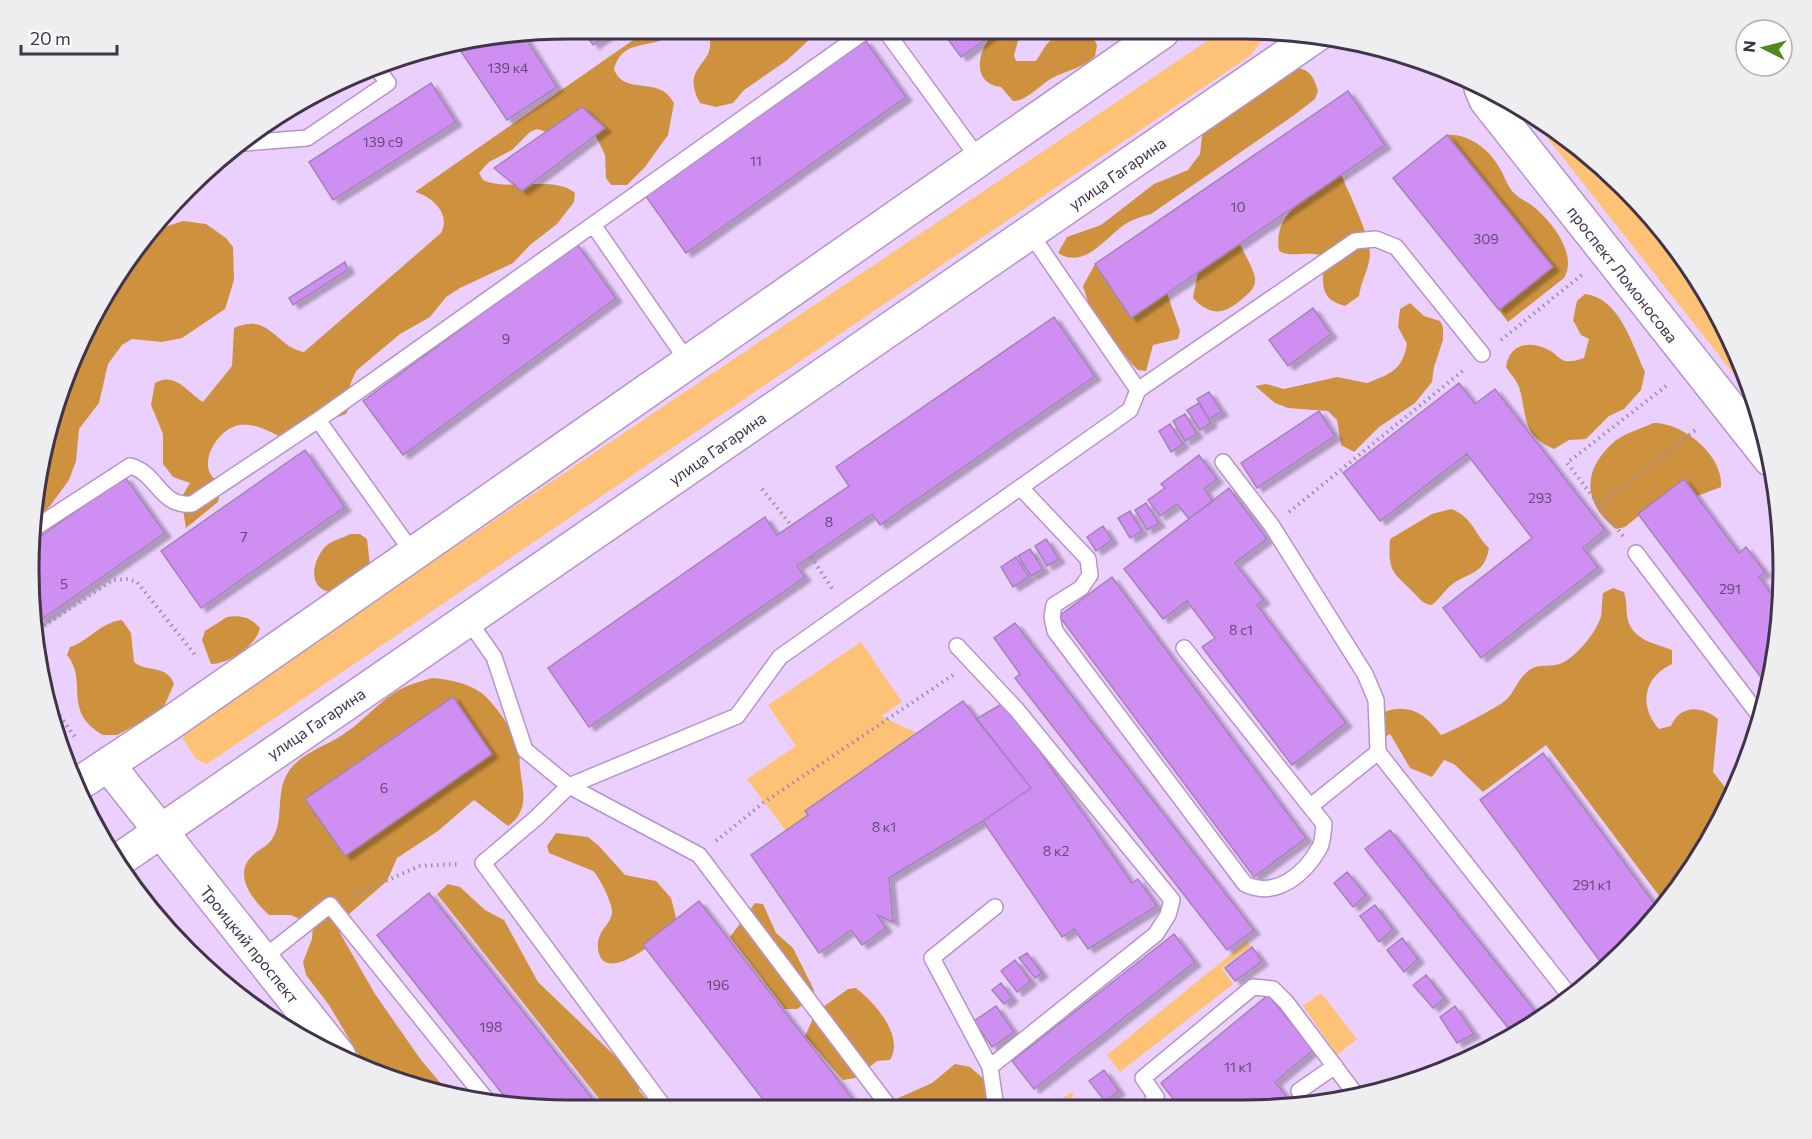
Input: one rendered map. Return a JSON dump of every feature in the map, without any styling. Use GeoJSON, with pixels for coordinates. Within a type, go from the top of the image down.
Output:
{"type":"FeatureCollection","features":[{"type":"Feature","properties":{"kind":"main road"},"geometry":{"type":"LineString","coordinates":[[83,781],[109,766],[1152,39]]}},
{"type":"Feature","properties":{"kind":"main road","name":"улица Гагарина"},"geometry":{"type":"LineString","coordinates":[[123,857],[1305,43]]}},
{"type":"Feature","properties":{"kind":"main road","name":"проспект Ломоносова"},"geometry":{"type":"LineString","coordinates":[[1485,98],[1758,444]]}},
{"type":"Feature","properties":{"kind":"main road","name":"Троицкий проспект"},"geometry":{"type":"LineString","coordinates":[[109,766],[327,1041]]}},
{"type":"Feature","properties":{"kind":"lane"},"geometry":{"type":"LineString","coordinates":[[41,524],[130,466],[142,469],[164,495],[179,505],[192,504],[318,420],[854,39]]}},
{"type":"Feature","properties":{"kind":"lane"},"geometry":{"type":"LineString","coordinates":[[892,39],[979,159]]}},
{"type":"Feature","properties":{"kind":"lane"},"geometry":{"type":"LineString","coordinates":[[256,142],[307,138],[388,83],[381,74]]}},
{"type":"Feature","properties":{"kind":"lane"},"geometry":{"type":"LineString","coordinates":[[594,226],[688,362]]}},
{"type":"Feature","properties":{"kind":"lane"},"geometry":{"type":"LineString","coordinates":[[1030,233],[1138,390]]}},
{"type":"Feature","properties":{"kind":"lane"},"geometry":{"type":"LineString","coordinates":[[658,1100],[483,863],[536,818],[569,786],[737,716],[780,657],[1130,410],[1138,390],[1355,241],[1376,239],[1395,247],[1482,354]]}},
{"type":"Feature","properties":{"kind":"lane"},"geometry":{"type":"LineString","coordinates":[[318,420],[413,554]]}},
{"type":"Feature","properties":{"kind":"lane"},"geometry":{"type":"LineString","coordinates":[[1223,462],[1272,526],[1365,674],[1376,700],[1378,752],[1565,990]]}},
{"type":"Feature","properties":{"kind":"lane"},"geometry":{"type":"LineString","coordinates":[[1021,488],[1088,559],[1090,575],[1081,588],[1054,604],[1052,617],[1056,631],[1245,884],[1257,890],[1287,883],[1305,866],[1321,845],[1324,824],[1312,805],[1184,648]]}},
{"type":"Feature","properties":{"kind":"lane"},"geometry":{"type":"LineString","coordinates":[[1636,553],[1754,709]]}},
{"type":"Feature","properties":{"kind":"lane"},"geometry":{"type":"LineString","coordinates":[[468,620],[494,657],[525,750],[569,786],[699,855],[884,1100]]}},
{"type":"Feature","properties":{"kind":"lane"},"geometry":{"type":"LineString","coordinates":[[957,646],[1017,710],[1172,900],[1168,915],[1156,934],[990,1067]]}},
{"type":"Feature","properties":{"kind":"lane"},"geometry":{"type":"LineString","coordinates":[[1312,805],[1378,752]]}},
{"type":"Feature","properties":{"kind":"lane"},"geometry":{"type":"LineString","coordinates":[[262,959],[330,905],[480,1092]]}},
{"type":"Feature","properties":{"kind":"lane"},"geometry":{"type":"LineString","coordinates":[[995,907],[932,958],[990,1067],[995,1100]]}},
{"type":"Feature","properties":{"kind":"lane"},"geometry":{"type":"LineString","coordinates":[[1154,1100],[1156,1097],[1143,1078],[1253,987],[1273,989],[1286,1002],[1352,1089]]}},
{"type":"Feature","properties":{"kind":"lane"},"geometry":{"type":"LineString","coordinates":[[1299,1091],[1335,1066]]}},
{"type":"Feature","properties":{"kind":"path"},"geometry":{"type":"LineString","coordinates":[[1272,526],[1482,354],[1608,255]]}},
{"type":"Feature","properties":{"kind":"path"},"geometry":{"type":"LineString","coordinates":[[1636,553],[1567,463],[1666,386]]}},
{"type":"Feature","properties":{"kind":"path"},"geometry":{"type":"LineString","coordinates":[[1599,505],[1698,428]]}},
{"type":"Feature","properties":{"kind":"path"},"geometry":{"type":"LineString","coordinates":[[762,489],[791,525]]}},
{"type":"Feature","properties":{"kind":"path"},"geometry":{"type":"LineString","coordinates":[[811,557],[847,610]]}},
{"type":"Feature","properties":{"kind":"path"},"geometry":{"type":"LineString","coordinates":[[43,627],[113,580],[128,579],[137,582],[196,656]]}},
{"type":"Feature","properties":{"kind":"path"},"geometry":{"type":"LineString","coordinates":[[699,855],[763,803],[971,663]]}},
{"type":"Feature","properties":{"kind":"path"},"geometry":{"type":"LineString","coordinates":[[59,715],[77,740]]}},
{"type":"Feature","properties":{"kind":"path"},"geometry":{"type":"LineString","coordinates":[[330,905],[420,866],[483,863]]}},
{"type":"Feature","properties":{"kind":"shaded area"},"geometry":{"type":"Polygon","coordinates":[[[635,39],[665,39],[628,50],[622,54],[614,69],[625,82],[660,89],[668,94],[674,103],[668,135],[645,167],[627,185],[611,185],[606,178],[605,155],[595,134],[553,134],[537,129],[530,132],[512,150],[489,162],[479,173],[483,180],[505,185],[555,185],[575,193],[574,202],[557,224],[530,245],[513,263],[446,297],[430,317],[400,334],[356,371],[350,385],[353,400],[346,414],[338,417],[315,414],[284,439],[252,425],[240,425],[226,431],[214,444],[208,460],[211,475],[221,486],[218,502],[186,528],[181,498],[190,483],[173,477],[163,464],[163,434],[151,405],[155,383],[162,380],[175,381],[203,402],[232,366],[234,328],[246,324],[264,327],[294,349],[304,352],[441,233],[444,219],[442,213],[434,202],[415,192],[635,39]]]}},
{"type":"Feature","properties":{"kind":"shaded area"},"geometry":{"type":"Polygon","coordinates":[[[709,39],[810,39],[786,61],[744,90],[733,103],[716,107],[700,103],[694,81],[710,46],[709,39]]]}},
{"type":"Feature","properties":{"kind":"shaded area"},"geometry":{"type":"Polygon","coordinates":[[[990,39],[1019,39],[1014,55],[1016,61],[1036,61],[1044,47],[1052,39],[1094,39],[1097,45],[1095,56],[1090,61],[1049,80],[1022,99],[1013,101],[1001,87],[991,84],[984,78],[980,71],[985,45],[990,39]]]}},
{"type":"Feature","properties":{"kind":"shaded area"},"geometry":{"type":"Polygon","coordinates":[[[1210,39],[1263,40],[1251,55],[207,764],[197,760],[183,739],[185,728],[1210,39]]]}},
{"type":"Feature","properties":{"kind":"shaded area"},"geometry":{"type":"Polygon","coordinates":[[[1297,68],[1309,73],[1313,79],[1318,91],[1315,99],[1151,214],[1124,225],[1100,246],[1084,256],[1067,257],[1058,253],[1067,237],[1101,225],[1154,184],[1188,170],[1200,154],[1203,128],[1297,68]]]}},
{"type":"Feature","properties":{"kind":"shaded area"},"geometry":{"type":"Polygon","coordinates":[[[1543,133],[1618,194],[1663,247],[1702,304],[1738,379],[1543,133]]]}},
{"type":"Feature","properties":{"kind":"shaded area"},"geometry":{"type":"Polygon","coordinates":[[[1447,135],[1462,137],[1483,148],[1495,160],[1512,191],[1548,221],[1565,249],[1568,259],[1564,278],[1508,322],[1499,310],[1553,267],[1447,135]]]}},
{"type":"Feature","properties":{"kind":"shaded area"},"geometry":{"type":"Polygon","coordinates":[[[1341,174],[1363,226],[1370,255],[1359,296],[1345,306],[1335,302],[1325,292],[1320,255],[1289,254],[1279,251],[1282,224],[1288,214],[1307,196],[1341,174]]]}},
{"type":"Feature","properties":{"kind":"shaded area"},"geometry":{"type":"Polygon","coordinates":[[[183,221],[206,224],[226,238],[233,247],[234,280],[225,309],[182,338],[162,342],[132,339],[122,345],[108,364],[99,403],[79,429],[76,461],[69,480],[43,513],[49,466],[57,432],[79,366],[110,304],[128,275],[166,227],[183,221]]]}},
{"type":"Feature","properties":{"kind":"shaded area"},"geometry":{"type":"Polygon","coordinates":[[[1240,244],[1254,274],[1253,288],[1228,309],[1217,311],[1205,308],[1193,298],[1198,272],[1240,244]]]}},
{"type":"Feature","properties":{"kind":"shaded area"},"geometry":{"type":"Polygon","coordinates":[[[1095,264],[1131,317],[1167,293],[1180,331],[1178,339],[1153,345],[1146,371],[1138,370],[1132,364],[1091,312],[1083,286],[1095,264]]]}},
{"type":"Feature","properties":{"kind":"shaded area"},"geometry":{"type":"Polygon","coordinates":[[[1585,294],[1597,297],[1616,313],[1630,337],[1645,372],[1641,390],[1624,409],[1609,416],[1586,439],[1569,440],[1554,449],[1535,437],[1530,430],[1519,387],[1506,367],[1511,353],[1527,345],[1542,347],[1565,361],[1584,358],[1589,339],[1581,335],[1573,320],[1577,301],[1585,294]]]}},
{"type":"Feature","properties":{"kind":"shaded area"},"geometry":{"type":"Polygon","coordinates":[[[1410,303],[1424,316],[1440,321],[1443,327],[1443,340],[1434,367],[1432,382],[1415,403],[1379,427],[1354,452],[1341,445],[1337,420],[1328,411],[1288,408],[1275,403],[1255,386],[1266,384],[1284,389],[1337,377],[1367,383],[1388,374],[1398,366],[1405,353],[1407,344],[1398,327],[1400,309],[1410,303]]]}},
{"type":"Feature","properties":{"kind":"shaded area"},"geometry":{"type":"Polygon","coordinates":[[[1653,423],[1677,428],[1699,443],[1716,464],[1721,487],[1697,496],[1684,479],[1625,527],[1616,529],[1605,519],[1592,497],[1590,486],[1592,474],[1596,463],[1615,441],[1653,423]]]}},
{"type":"Feature","properties":{"kind":"shaded area"},"geometry":{"type":"Polygon","coordinates":[[[1451,509],[1469,521],[1489,548],[1487,557],[1479,569],[1449,587],[1432,605],[1419,599],[1393,570],[1390,558],[1390,539],[1432,514],[1451,509]]]}},
{"type":"Feature","properties":{"kind":"shaded area"},"geometry":{"type":"Polygon","coordinates":[[[350,534],[360,534],[367,539],[370,565],[331,592],[323,590],[315,580],[317,560],[327,545],[350,534]]]}},
{"type":"Feature","properties":{"kind":"shaded area"},"geometry":{"type":"Polygon","coordinates":[[[1613,588],[1624,592],[1627,615],[1633,630],[1644,639],[1672,650],[1672,664],[1655,676],[1647,692],[1648,711],[1659,729],[1671,726],[1680,714],[1692,709],[1705,711],[1718,719],[1713,772],[1726,788],[1702,835],[1659,896],[1546,745],[1483,792],[1454,764],[1444,760],[1432,777],[1410,768],[1390,734],[1385,737],[1381,713],[1391,710],[1408,709],[1422,715],[1441,735],[1502,703],[1529,670],[1559,664],[1578,651],[1599,622],[1603,593],[1613,588]]]}},
{"type":"Feature","properties":{"kind":"shaded area"},"geometry":{"type":"Polygon","coordinates":[[[227,617],[245,618],[253,621],[260,628],[253,641],[241,653],[226,661],[211,664],[202,640],[205,631],[227,617]]]}},
{"type":"Feature","properties":{"kind":"shaded area"},"geometry":{"type":"Polygon","coordinates":[[[122,620],[131,633],[134,662],[162,671],[171,678],[174,684],[162,711],[117,735],[103,735],[90,726],[83,716],[79,706],[76,675],[67,655],[70,647],[108,624],[122,620]]]}},
{"type":"Feature","properties":{"kind":"shaded area"},"geometry":{"type":"Polygon","coordinates":[[[861,642],[902,702],[881,716],[919,734],[805,811],[808,815],[786,831],[747,779],[796,746],[768,705],[861,642]]]}},
{"type":"Feature","properties":{"kind":"shaded area"},"geometry":{"type":"Polygon","coordinates":[[[432,678],[460,683],[479,691],[504,718],[520,753],[523,799],[520,813],[515,820],[508,826],[474,800],[438,831],[397,858],[387,881],[341,921],[340,933],[375,994],[421,1060],[441,1084],[399,1072],[360,1057],[329,1005],[306,975],[303,962],[312,939],[313,925],[291,915],[269,915],[247,888],[244,872],[252,856],[268,844],[276,832],[283,783],[298,761],[340,737],[394,693],[432,678]]]}},
{"type":"Feature","properties":{"kind":"shaded area"},"geometry":{"type":"Polygon","coordinates":[[[556,833],[588,837],[625,875],[656,881],[671,898],[677,921],[661,937],[635,955],[611,963],[602,960],[598,943],[611,917],[610,903],[602,884],[593,871],[549,853],[547,846],[556,833]]]}},
{"type":"Feature","properties":{"kind":"shaded area"},"geometry":{"type":"Polygon","coordinates":[[[448,884],[460,887],[485,910],[504,920],[538,982],[639,1079],[639,1091],[647,1100],[600,1100],[437,894],[448,884]]]}},
{"type":"Feature","properties":{"kind":"shaded area"},"geometry":{"type":"Polygon","coordinates":[[[755,903],[763,904],[776,933],[793,948],[814,990],[813,998],[797,1009],[785,1009],[730,937],[755,903]]]}},
{"type":"Feature","properties":{"kind":"shaded area"},"geometry":{"type":"Polygon","coordinates":[[[1247,941],[1251,946],[1222,968],[1233,984],[1120,1072],[1107,1055],[1247,941]]]}},
{"type":"Feature","properties":{"kind":"shaded area"},"geometry":{"type":"Polygon","coordinates":[[[856,988],[885,1020],[891,1030],[894,1051],[890,1060],[877,1061],[855,1078],[843,1080],[805,1036],[816,1012],[848,989],[856,988]]]}},
{"type":"Feature","properties":{"kind":"shaded area"},"geometry":{"type":"Polygon","coordinates":[[[1321,993],[1357,1039],[1337,1055],[1303,1006],[1321,993]]]}},
{"type":"Feature","properties":{"kind":"shaded area"},"geometry":{"type":"Polygon","coordinates":[[[955,1064],[970,1067],[985,1080],[987,1099],[894,1100],[932,1083],[955,1064]]]}},
{"type":"Feature","properties":{"kind":"shaded area"},"geometry":{"type":"Polygon","coordinates":[[[1073,1092],[1072,1100],[1060,1100],[1073,1092]]]}},
{"type":"Feature","properties":{"kind":"building"},"geometry":{"type":"Polygon","coordinates":[[[589,39],[602,39],[593,45],[589,39]]]}},
{"type":"Feature","properties":{"kind":"building"},"geometry":{"type":"Polygon","coordinates":[[[948,39],[986,39],[961,57],[948,39]]]}},
{"type":"Feature","properties":{"kind":"building"},"geometry":{"type":"Polygon","coordinates":[[[865,40],[906,97],[686,253],[645,195],[865,40]]]}},
{"type":"Feature","properties":{"kind":"building"},"geometry":{"type":"Polygon","coordinates":[[[527,41],[557,87],[507,120],[460,50],[527,41]]]}},
{"type":"Feature","properties":{"kind":"building"},"geometry":{"type":"Polygon","coordinates":[[[431,83],[456,122],[333,200],[309,162],[431,83]]]}},
{"type":"Feature","properties":{"kind":"building"},"geometry":{"type":"Polygon","coordinates":[[[1348,91],[1385,145],[1131,318],[1095,264],[1348,91]]]}},
{"type":"Feature","properties":{"kind":"building"},"geometry":{"type":"Polygon","coordinates":[[[582,107],[605,128],[522,191],[494,168],[582,107]]]}},
{"type":"Feature","properties":{"kind":"building"},"geometry":{"type":"Polygon","coordinates":[[[1447,135],[1553,267],[1499,310],[1393,178],[1447,135]]]}},
{"type":"Feature","properties":{"kind":"building"},"geometry":{"type":"Polygon","coordinates":[[[577,244],[616,298],[403,455],[363,401],[577,244]]]}},
{"type":"Feature","properties":{"kind":"building"},"geometry":{"type":"Polygon","coordinates":[[[345,262],[348,270],[293,305],[289,298],[345,262]]]}},
{"type":"Feature","properties":{"kind":"building"},"geometry":{"type":"Polygon","coordinates":[[[1313,308],[1331,334],[1288,366],[1269,340],[1313,308]]]}},
{"type":"Feature","properties":{"kind":"building"},"geometry":{"type":"Polygon","coordinates":[[[1054,317],[1095,376],[880,525],[872,514],[797,566],[805,577],[589,727],[548,668],[765,517],[777,535],[849,486],[836,467],[1054,317]]]}},
{"type":"Feature","properties":{"kind":"building"},"geometry":{"type":"Polygon","coordinates":[[[1459,383],[1475,404],[1495,389],[1605,530],[1583,548],[1598,567],[1481,658],[1443,608],[1532,538],[1467,454],[1380,521],[1343,473],[1459,383]]]}},
{"type":"Feature","properties":{"kind":"building"},"geometry":{"type":"Polygon","coordinates":[[[1209,392],[1222,412],[1209,419],[1197,399],[1209,392]]]}},
{"type":"Feature","properties":{"kind":"building"},"geometry":{"type":"Polygon","coordinates":[[[1199,403],[1211,423],[1200,430],[1187,410],[1199,403]]]}},
{"type":"Feature","properties":{"kind":"building"},"geometry":{"type":"Polygon","coordinates":[[[1319,411],[1335,436],[1257,488],[1241,463],[1319,411]]]}},
{"type":"Feature","properties":{"kind":"building"},"geometry":{"type":"Polygon","coordinates":[[[1185,414],[1197,434],[1185,441],[1173,421],[1185,414]]]}},
{"type":"Feature","properties":{"kind":"building"},"geometry":{"type":"Polygon","coordinates":[[[1170,424],[1183,444],[1171,452],[1159,431],[1170,424]]]}},
{"type":"Feature","properties":{"kind":"building"},"geometry":{"type":"Polygon","coordinates":[[[305,450],[345,507],[201,608],[161,551],[305,450]]]}},
{"type":"Feature","properties":{"kind":"building"},"geometry":{"type":"Polygon","coordinates":[[[1199,455],[1217,479],[1204,489],[1213,501],[1189,519],[1177,504],[1160,516],[1148,500],[1165,488],[1161,484],[1199,455]]]}},
{"type":"Feature","properties":{"kind":"building"},"geometry":{"type":"Polygon","coordinates":[[[125,477],[165,533],[42,619],[40,537],[125,477]]]}},
{"type":"Feature","properties":{"kind":"building"},"geometry":{"type":"Polygon","coordinates":[[[1684,479],[1739,553],[1746,547],[1765,572],[1759,577],[1772,595],[1772,604],[1762,678],[1638,514],[1684,479]]]}},
{"type":"Feature","properties":{"kind":"building"},"geometry":{"type":"Polygon","coordinates":[[[1229,488],[1267,539],[1235,563],[1264,600],[1257,605],[1346,723],[1292,765],[1202,647],[1215,638],[1187,601],[1163,619],[1124,569],[1229,488]]]}},
{"type":"Feature","properties":{"kind":"building"},"geometry":{"type":"Polygon","coordinates":[[[1146,503],[1159,523],[1147,530],[1135,510],[1146,503]]]}},
{"type":"Feature","properties":{"kind":"building"},"geometry":{"type":"Polygon","coordinates":[[[1130,511],[1142,531],[1130,538],[1118,518],[1130,511]]]}},
{"type":"Feature","properties":{"kind":"building"},"geometry":{"type":"Polygon","coordinates":[[[1103,526],[1112,540],[1096,551],[1087,537],[1103,526]]]}},
{"type":"Feature","properties":{"kind":"building"},"geometry":{"type":"Polygon","coordinates":[[[1046,539],[1059,559],[1047,566],[1035,546],[1046,539]]]}},
{"type":"Feature","properties":{"kind":"building"},"geometry":{"type":"Polygon","coordinates":[[[1030,549],[1043,569],[1031,576],[1018,556],[1030,549]]]}},
{"type":"Feature","properties":{"kind":"building"},"geometry":{"type":"Polygon","coordinates":[[[1016,557],[1029,577],[1013,587],[1001,567],[1016,557]]]}},
{"type":"Feature","properties":{"kind":"building"},"geometry":{"type":"Polygon","coordinates":[[[1112,577],[1306,838],[1254,877],[1059,616],[1112,577]]]}},
{"type":"Feature","properties":{"kind":"building"},"geometry":{"type":"Polygon","coordinates":[[[1015,623],[1254,930],[1227,950],[1015,678],[1020,674],[994,638],[1015,623]]]}},
{"type":"Feature","properties":{"kind":"building"},"geometry":{"type":"Polygon","coordinates":[[[453,697],[492,754],[345,856],[305,799],[453,697]]]}},
{"type":"Feature","properties":{"kind":"building"},"geometry":{"type":"Polygon","coordinates":[[[963,701],[1031,788],[983,821],[889,878],[893,922],[877,915],[886,928],[862,945],[851,930],[819,953],[751,855],[808,815],[805,811],[963,701]]]}},
{"type":"Feature","properties":{"kind":"building"},"geometry":{"type":"Polygon","coordinates":[[[1005,702],[1132,883],[1138,879],[1157,906],[1088,949],[1074,929],[1062,937],[983,821],[1031,788],[976,719],[1005,702]]]}},
{"type":"Feature","properties":{"kind":"building"},"geometry":{"type":"Polygon","coordinates":[[[1543,753],[1654,903],[1618,945],[1600,961],[1480,800],[1543,753]]]}},
{"type":"Feature","properties":{"kind":"building"},"geometry":{"type":"Polygon","coordinates":[[[1390,830],[1536,1012],[1509,1029],[1365,849],[1390,830]]]}},
{"type":"Feature","properties":{"kind":"building"},"geometry":{"type":"Polygon","coordinates":[[[1347,872],[1366,895],[1353,907],[1334,883],[1347,872]]]}},
{"type":"Feature","properties":{"kind":"building"},"geometry":{"type":"Polygon","coordinates":[[[429,893],[593,1100],[535,1099],[504,1095],[377,935],[429,893]]]}},
{"type":"Feature","properties":{"kind":"building"},"geometry":{"type":"Polygon","coordinates":[[[699,901],[854,1100],[764,1100],[643,945],[699,901]]]}},
{"type":"Feature","properties":{"kind":"building"},"geometry":{"type":"Polygon","coordinates":[[[1375,905],[1393,929],[1379,942],[1360,916],[1375,905]]]}},
{"type":"Feature","properties":{"kind":"building"},"geometry":{"type":"Polygon","coordinates":[[[1174,934],[1195,962],[1034,1089],[1012,1061],[1174,934]]]}},
{"type":"Feature","properties":{"kind":"building"},"geometry":{"type":"Polygon","coordinates":[[[1402,938],[1418,959],[1404,972],[1387,950],[1402,938]]]}},
{"type":"Feature","properties":{"kind":"building"},"geometry":{"type":"Polygon","coordinates":[[[1252,947],[1262,961],[1235,981],[1225,968],[1252,947]]]}},
{"type":"Feature","properties":{"kind":"building"},"geometry":{"type":"Polygon","coordinates":[[[1027,953],[1042,973],[1035,978],[1019,958],[1027,953]]]}},
{"type":"Feature","properties":{"kind":"building"},"geometry":{"type":"Polygon","coordinates":[[[1015,960],[1031,981],[1017,992],[1001,971],[1015,960]]]}},
{"type":"Feature","properties":{"kind":"building"},"geometry":{"type":"Polygon","coordinates":[[[1426,975],[1444,998],[1433,1008],[1413,985],[1426,975]]]}},
{"type":"Feature","properties":{"kind":"building"},"geometry":{"type":"Polygon","coordinates":[[[1001,983],[1012,998],[1004,1004],[992,990],[1001,983]]]}},
{"type":"Feature","properties":{"kind":"building"},"geometry":{"type":"Polygon","coordinates":[[[1268,995],[1313,1050],[1275,1082],[1288,1098],[1174,1100],[1161,1083],[1268,995]]]}},
{"type":"Feature","properties":{"kind":"building"},"geometry":{"type":"Polygon","coordinates":[[[996,1006],[1014,1032],[992,1047],[974,1021],[996,1006]]]}},
{"type":"Feature","properties":{"kind":"building"},"geometry":{"type":"Polygon","coordinates":[[[1455,1006],[1474,1034],[1457,1043],[1440,1017],[1455,1006]]]}},
{"type":"Feature","properties":{"kind":"building"},"geometry":{"type":"Polygon","coordinates":[[[1104,1070],[1119,1091],[1104,1100],[1089,1081],[1104,1070]]]}}]}
